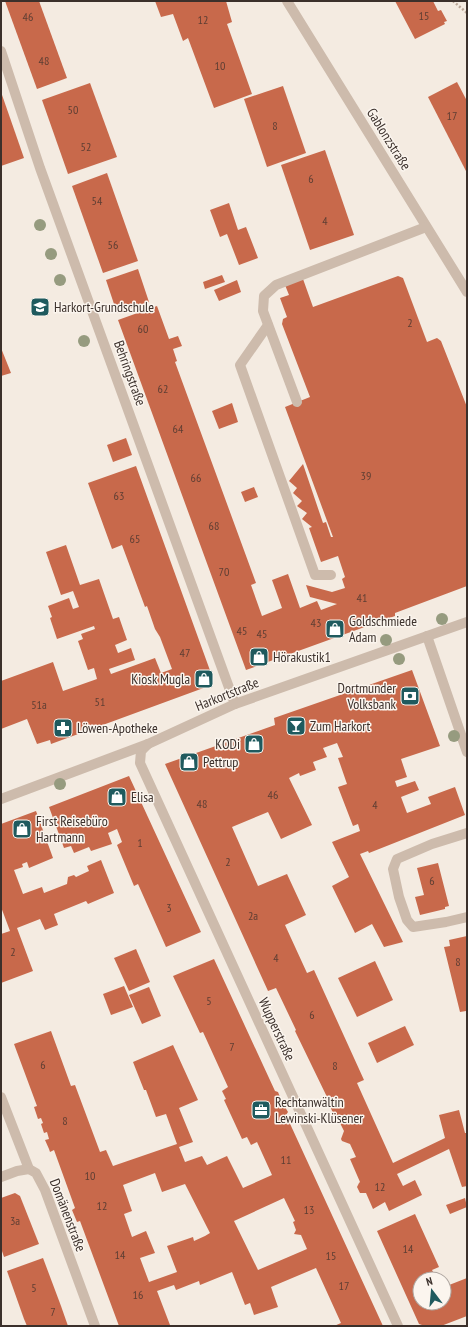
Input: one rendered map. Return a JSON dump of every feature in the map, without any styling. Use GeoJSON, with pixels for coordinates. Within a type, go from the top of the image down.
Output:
{"type":"FeatureCollection","features":[{"type":"Feature","properties":{"kind":"street","name":"Gablonzstraße"},"geometry":{"type":"LineString","coordinates":[[287,1],[467,292]]}},
{"type":"Feature","properties":{"kind":"street","name":"Behringstraße"},"geometry":{"type":"LineString","coordinates":[[1,51],[40,168],[235,704]]}},
{"type":"Feature","properties":{"kind":"street"},"geometry":{"type":"LineString","coordinates":[[297,402],[263,311],[264,296],[276,285],[426,227]]}},
{"type":"Feature","properties":{"kind":"street"},"geometry":{"type":"LineString","coordinates":[[268,326],[240,365],[315,575],[330,575]]}},
{"type":"Feature","properties":{"kind":"street","name":"Harkortstraße"},"geometry":{"type":"LineString","coordinates":[[1,799],[148,744],[235,704],[467,622]]}},
{"type":"Feature","properties":{"kind":"street"},"geometry":{"type":"LineString","coordinates":[[427,636],[467,752]]}},
{"type":"Feature","properties":{"kind":"street","name":"Wupperstraße"},"geometry":{"type":"LineString","coordinates":[[148,744],[141,752],[140,763],[398,1326]]}},
{"type":"Feature","properties":{"kind":"street"},"geometry":{"type":"LineString","coordinates":[[467,833],[432,844],[397,859],[394,868],[400,897],[407,920],[413,927],[467,917]]}},
{"type":"Feature","properties":{"kind":"street","name":"Domänenstraße"},"geometry":{"type":"LineString","coordinates":[[1,1097],[28,1169],[36,1173],[42,1185],[95,1326]]}},
{"type":"Feature","properties":{"kind":"street"},"geometry":{"type":"LineString","coordinates":[[1,1177],[17,1171],[28,1169]]}},
{"type":"Feature","properties":{"kind":"path"},"geometry":{"type":"LineString","coordinates":[[453,1],[467,12]]}},
{"type":"Feature","properties":{"kind":"building"},"geometry":{"type":"Polygon","coordinates":[[[5,1],[39,1],[67,78],[37,89],[5,1]]]}},
{"type":"Feature","properties":{"kind":"building"},"geometry":{"type":"Polygon","coordinates":[[[155,1],[226,1],[232,22],[227,24],[252,94],[214,108],[188,38],[183,41],[173,14],[161,17],[155,1]]]}},
{"type":"Feature","properties":{"kind":"building"},"geometry":{"type":"Polygon","coordinates":[[[395,1],[433,1],[438,11],[441,10],[447,21],[444,22],[445,24],[415,39],[395,1]]]}},
{"type":"Feature","properties":{"kind":"building"},"geometry":{"type":"Polygon","coordinates":[[[457,82],[467,101],[467,173],[428,97],[457,82]]]}},
{"type":"Feature","properties":{"kind":"building"},"geometry":{"type":"Polygon","coordinates":[[[90,83],[117,157],[68,174],[42,100],[90,83]]]}},
{"type":"Feature","properties":{"kind":"building"},"geometry":{"type":"Polygon","coordinates":[[[283,86],[306,153],[267,167],[244,99],[283,86]]]}},
{"type":"Feature","properties":{"kind":"building"},"geometry":{"type":"Polygon","coordinates":[[[1,92],[24,158],[1,166],[1,92]]]}},
{"type":"Feature","properties":{"kind":"building"},"geometry":{"type":"Polygon","coordinates":[[[325,150],[354,235],[310,250],[281,165],[325,150]]]}},
{"type":"Feature","properties":{"kind":"building"},"geometry":{"type":"Polygon","coordinates":[[[107,173],[138,261],[103,273],[72,186],[107,173]]]}},
{"type":"Feature","properties":{"kind":"building"},"geometry":{"type":"Polygon","coordinates":[[[229,203],[238,230],[246,227],[258,258],[239,265],[227,234],[220,237],[210,210],[229,203]]]}},
{"type":"Feature","properties":{"kind":"building"},"geometry":{"type":"Polygon","coordinates":[[[138,269],[149,302],[117,313],[106,280],[138,269]]]}},
{"type":"Feature","properties":{"kind":"building"},"geometry":{"type":"Polygon","coordinates":[[[222,275],[225,282],[205,289],[203,282],[222,275]]]}},
{"type":"Feature","properties":{"kind":"building"},"geometry":{"type":"Polygon","coordinates":[[[398,276],[403,278],[427,342],[437,338],[441,341],[467,407],[467,586],[395,613],[395,616],[246,670],[118,320],[157,306],[169,339],[178,336],[182,346],[173,349],[177,361],[175,362],[256,583],[251,585],[262,616],[282,608],[272,580],[288,574],[300,608],[317,601],[321,610],[337,604],[310,597],[306,585],[332,592],[345,588],[342,579],[345,577],[338,556],[321,562],[309,528],[312,527],[302,519],[307,513],[297,506],[302,501],[293,493],[297,488],[289,481],[303,464],[323,523],[326,522],[331,537],[333,537],[285,407],[310,397],[282,324],[283,319],[287,317],[280,298],[289,295],[285,285],[303,279],[313,307],[398,276]]]}},
{"type":"Feature","properties":{"kind":"building"},"geometry":{"type":"Polygon","coordinates":[[[237,280],[241,292],[219,301],[214,290],[237,280]]]}},
{"type":"Feature","properties":{"kind":"building"},"geometry":{"type":"Polygon","coordinates":[[[1,348],[11,373],[1,376],[1,348]]]}},
{"type":"Feature","properties":{"kind":"building"},"geometry":{"type":"Polygon","coordinates":[[[232,403],[238,422],[219,429],[212,411],[232,403]]]}},
{"type":"Feature","properties":{"kind":"building"},"geometry":{"type":"Polygon","coordinates":[[[126,438],[132,455],[113,462],[107,445],[126,438]]]}},
{"type":"Feature","properties":{"kind":"building"},"geometry":{"type":"Polygon","coordinates":[[[136,466],[212,676],[209,686],[51,744],[50,740],[37,744],[27,719],[1,729],[1,681],[53,662],[63,691],[97,679],[94,668],[88,670],[78,641],[83,639],[81,634],[95,629],[94,626],[57,639],[50,618],[52,617],[48,606],[69,598],[73,609],[79,607],[73,591],[61,595],[46,552],[66,545],[80,585],[99,579],[113,619],[119,617],[127,640],[115,645],[118,653],[131,648],[135,660],[109,669],[111,674],[155,658],[161,673],[172,669],[147,606],[145,607],[122,545],[112,549],[88,483],[136,466]]]}},
{"type":"Feature","properties":{"kind":"building"},"geometry":{"type":"Polygon","coordinates":[[[254,487],[258,497],[245,502],[241,492],[254,487]]]}},
{"type":"Feature","properties":{"kind":"building"},"geometry":{"type":"Polygon","coordinates":[[[412,670],[440,746],[401,759],[407,777],[395,781],[397,787],[415,781],[419,790],[401,797],[407,813],[431,804],[428,797],[455,787],[465,815],[369,853],[368,851],[360,854],[403,942],[384,947],[372,924],[355,933],[332,886],[349,877],[332,842],[360,831],[358,824],[353,826],[338,787],[347,784],[338,758],[343,757],[337,743],[323,748],[327,757],[313,762],[316,770],[300,776],[299,773],[289,778],[312,825],[281,839],[268,812],[232,827],[258,886],[287,874],[306,915],[285,925],[307,973],[314,970],[364,1080],[357,1083],[393,1163],[445,1138],[439,1115],[459,1110],[465,1133],[467,1133],[467,1186],[462,1187],[449,1149],[397,1174],[403,1186],[415,1180],[422,1195],[389,1211],[385,1202],[373,1209],[366,1193],[360,1193],[357,1187],[360,1182],[350,1159],[356,1157],[350,1144],[342,1141],[341,1139],[344,1131],[338,1119],[333,1121],[330,1115],[333,1113],[327,1097],[276,988],[268,991],[165,764],[275,725],[274,718],[412,670]]]}},
{"type":"Feature","properties":{"kind":"building"},"geometry":{"type":"Polygon","coordinates":[[[129,776],[201,932],[166,947],[138,884],[134,886],[117,845],[122,842],[117,829],[108,833],[112,844],[91,851],[89,847],[74,853],[71,846],[64,848],[49,807],[129,776]]]}},
{"type":"Feature","properties":{"kind":"building"},"geometry":{"type":"Polygon","coordinates":[[[36,811],[53,858],[29,868],[27,862],[22,864],[23,867],[14,870],[23,894],[42,887],[44,893],[67,884],[68,877],[74,875],[76,877],[89,871],[87,866],[101,860],[114,893],[88,904],[86,901],[54,914],[58,925],[45,930],[40,919],[17,928],[33,971],[1,983],[1,934],[10,931],[1,907],[1,824],[36,811]]]}},
{"type":"Feature","properties":{"kind":"building"},"geometry":{"type":"Polygon","coordinates":[[[438,863],[449,906],[445,907],[445,909],[420,915],[415,897],[424,895],[417,868],[438,863]]]}},
{"type":"Feature","properties":{"kind":"building"},"geometry":{"type":"Polygon","coordinates":[[[467,936],[466,1014],[466,1011],[460,1012],[444,947],[450,946],[449,940],[467,936]]]}},
{"type":"Feature","properties":{"kind":"building"},"geometry":{"type":"Polygon","coordinates":[[[136,949],[150,982],[129,991],[114,958],[136,949]]]}},
{"type":"Feature","properties":{"kind":"building"},"geometry":{"type":"Polygon","coordinates":[[[214,959],[275,1091],[278,1092],[280,1097],[279,1100],[288,1112],[286,1115],[383,1326],[334,1326],[341,1323],[316,1268],[271,1287],[278,1307],[254,1315],[250,1303],[245,1305],[232,1272],[200,1285],[199,1281],[176,1290],[174,1285],[157,1291],[170,1325],[119,1326],[80,1221],[77,1222],[72,1210],[75,1208],[54,1150],[50,1152],[45,1140],[49,1139],[47,1132],[44,1133],[41,1118],[38,1119],[34,1107],[37,1106],[14,1044],[51,1031],[71,1086],[75,1085],[100,1152],[106,1150],[113,1166],[177,1144],[166,1114],[156,1117],[133,1062],[173,1045],[198,1100],[179,1108],[193,1142],[179,1147],[185,1162],[202,1156],[207,1165],[227,1156],[243,1188],[272,1175],[257,1142],[251,1145],[247,1137],[242,1139],[224,1100],[226,1099],[222,1091],[228,1087],[203,1032],[200,1033],[173,976],[214,959]],[[155,1173],[123,1185],[132,1211],[124,1214],[132,1237],[146,1231],[155,1253],[140,1258],[149,1282],[177,1272],[167,1246],[193,1237],[194,1241],[210,1233],[185,1184],[162,1192],[155,1173]],[[284,1198],[234,1221],[258,1270],[307,1249],[301,1235],[294,1234],[296,1230],[293,1222],[295,1221],[284,1198]]]}},
{"type":"Feature","properties":{"kind":"building"},"geometry":{"type":"Polygon","coordinates":[[[375,961],[393,1000],[357,1017],[338,978],[375,961]]]}},
{"type":"Feature","properties":{"kind":"building"},"geometry":{"type":"Polygon","coordinates":[[[124,986],[133,1007],[111,1015],[103,994],[124,986]]]}},
{"type":"Feature","properties":{"kind":"building"},"geometry":{"type":"Polygon","coordinates":[[[149,987],[161,1016],[142,1024],[129,995],[149,987]]]}},
{"type":"Feature","properties":{"kind":"building"},"geometry":{"type":"Polygon","coordinates":[[[405,1026],[414,1045],[377,1063],[368,1043],[405,1026]]]}},
{"type":"Feature","properties":{"kind":"building"},"geometry":{"type":"Polygon","coordinates":[[[15,1193],[20,1196],[39,1244],[4,1257],[1,1248],[1,1198],[15,1193]]]}},
{"type":"Feature","properties":{"kind":"building"},"geometry":{"type":"Polygon","coordinates":[[[465,1198],[467,1207],[450,1214],[446,1205],[465,1198]]]}},
{"type":"Feature","properties":{"kind":"building"},"geometry":{"type":"Polygon","coordinates":[[[415,1214],[439,1267],[433,1271],[412,1271],[412,1308],[377,1231],[415,1214]]]}},
{"type":"Feature","properties":{"kind":"building"},"geometry":{"type":"Polygon","coordinates":[[[43,1258],[68,1326],[27,1326],[24,1319],[7,1271],[43,1258]]]}},
{"type":"Feature","properties":{"kind":"building"},"geometry":{"type":"Polygon","coordinates":[[[467,1278],[467,1316],[441,1326],[425,1326],[419,1324],[413,1311],[452,1311],[452,1284],[467,1278]]]}},
{"type":"Feature","properties":{"kind":"place","name":"Harkort-Grundschule"},"geometry":{"type":"Point","coordinates":[40,307]}},
{"type":"Feature","properties":{"kind":"place","name":"Goldschmiede Adam"},"geometry":{"type":"Point","coordinates":[335,629]}},
{"type":"Feature","properties":{"kind":"place","name":"Hörakustik1"},"geometry":{"type":"Point","coordinates":[259,657]}},
{"type":"Feature","properties":{"kind":"place","name":"Kiosk Mugla"},"geometry":{"type":"Point","coordinates":[204,679]}},
{"type":"Feature","properties":{"kind":"place","name":"Dortmunder Volksbank"},"geometry":{"type":"Point","coordinates":[410,696]}},
{"type":"Feature","properties":{"kind":"place","name":"Zum Harkort"},"geometry":{"type":"Point","coordinates":[296,726]}},
{"type":"Feature","properties":{"kind":"place","name":"Löwen-Apotheke"},"geometry":{"type":"Point","coordinates":[63,728]}},
{"type":"Feature","properties":{"kind":"place","name":"KODi"},"geometry":{"type":"Point","coordinates":[254,744]}},
{"type":"Feature","properties":{"kind":"place","name":"Pettrup"},"geometry":{"type":"Point","coordinates":[189,762]}},
{"type":"Feature","properties":{"kind":"place","name":"Elisa"},"geometry":{"type":"Point","coordinates":[117,797]}},
{"type":"Feature","properties":{"kind":"place","name":"First Reisebüro Hartmann"},"geometry":{"type":"Point","coordinates":[22,829]}},
{"type":"Feature","properties":{"kind":"place","name":"Rechtanwältin Lewinski-Klüsener"},"geometry":{"type":"Point","coordinates":[261,1110]}}]}
